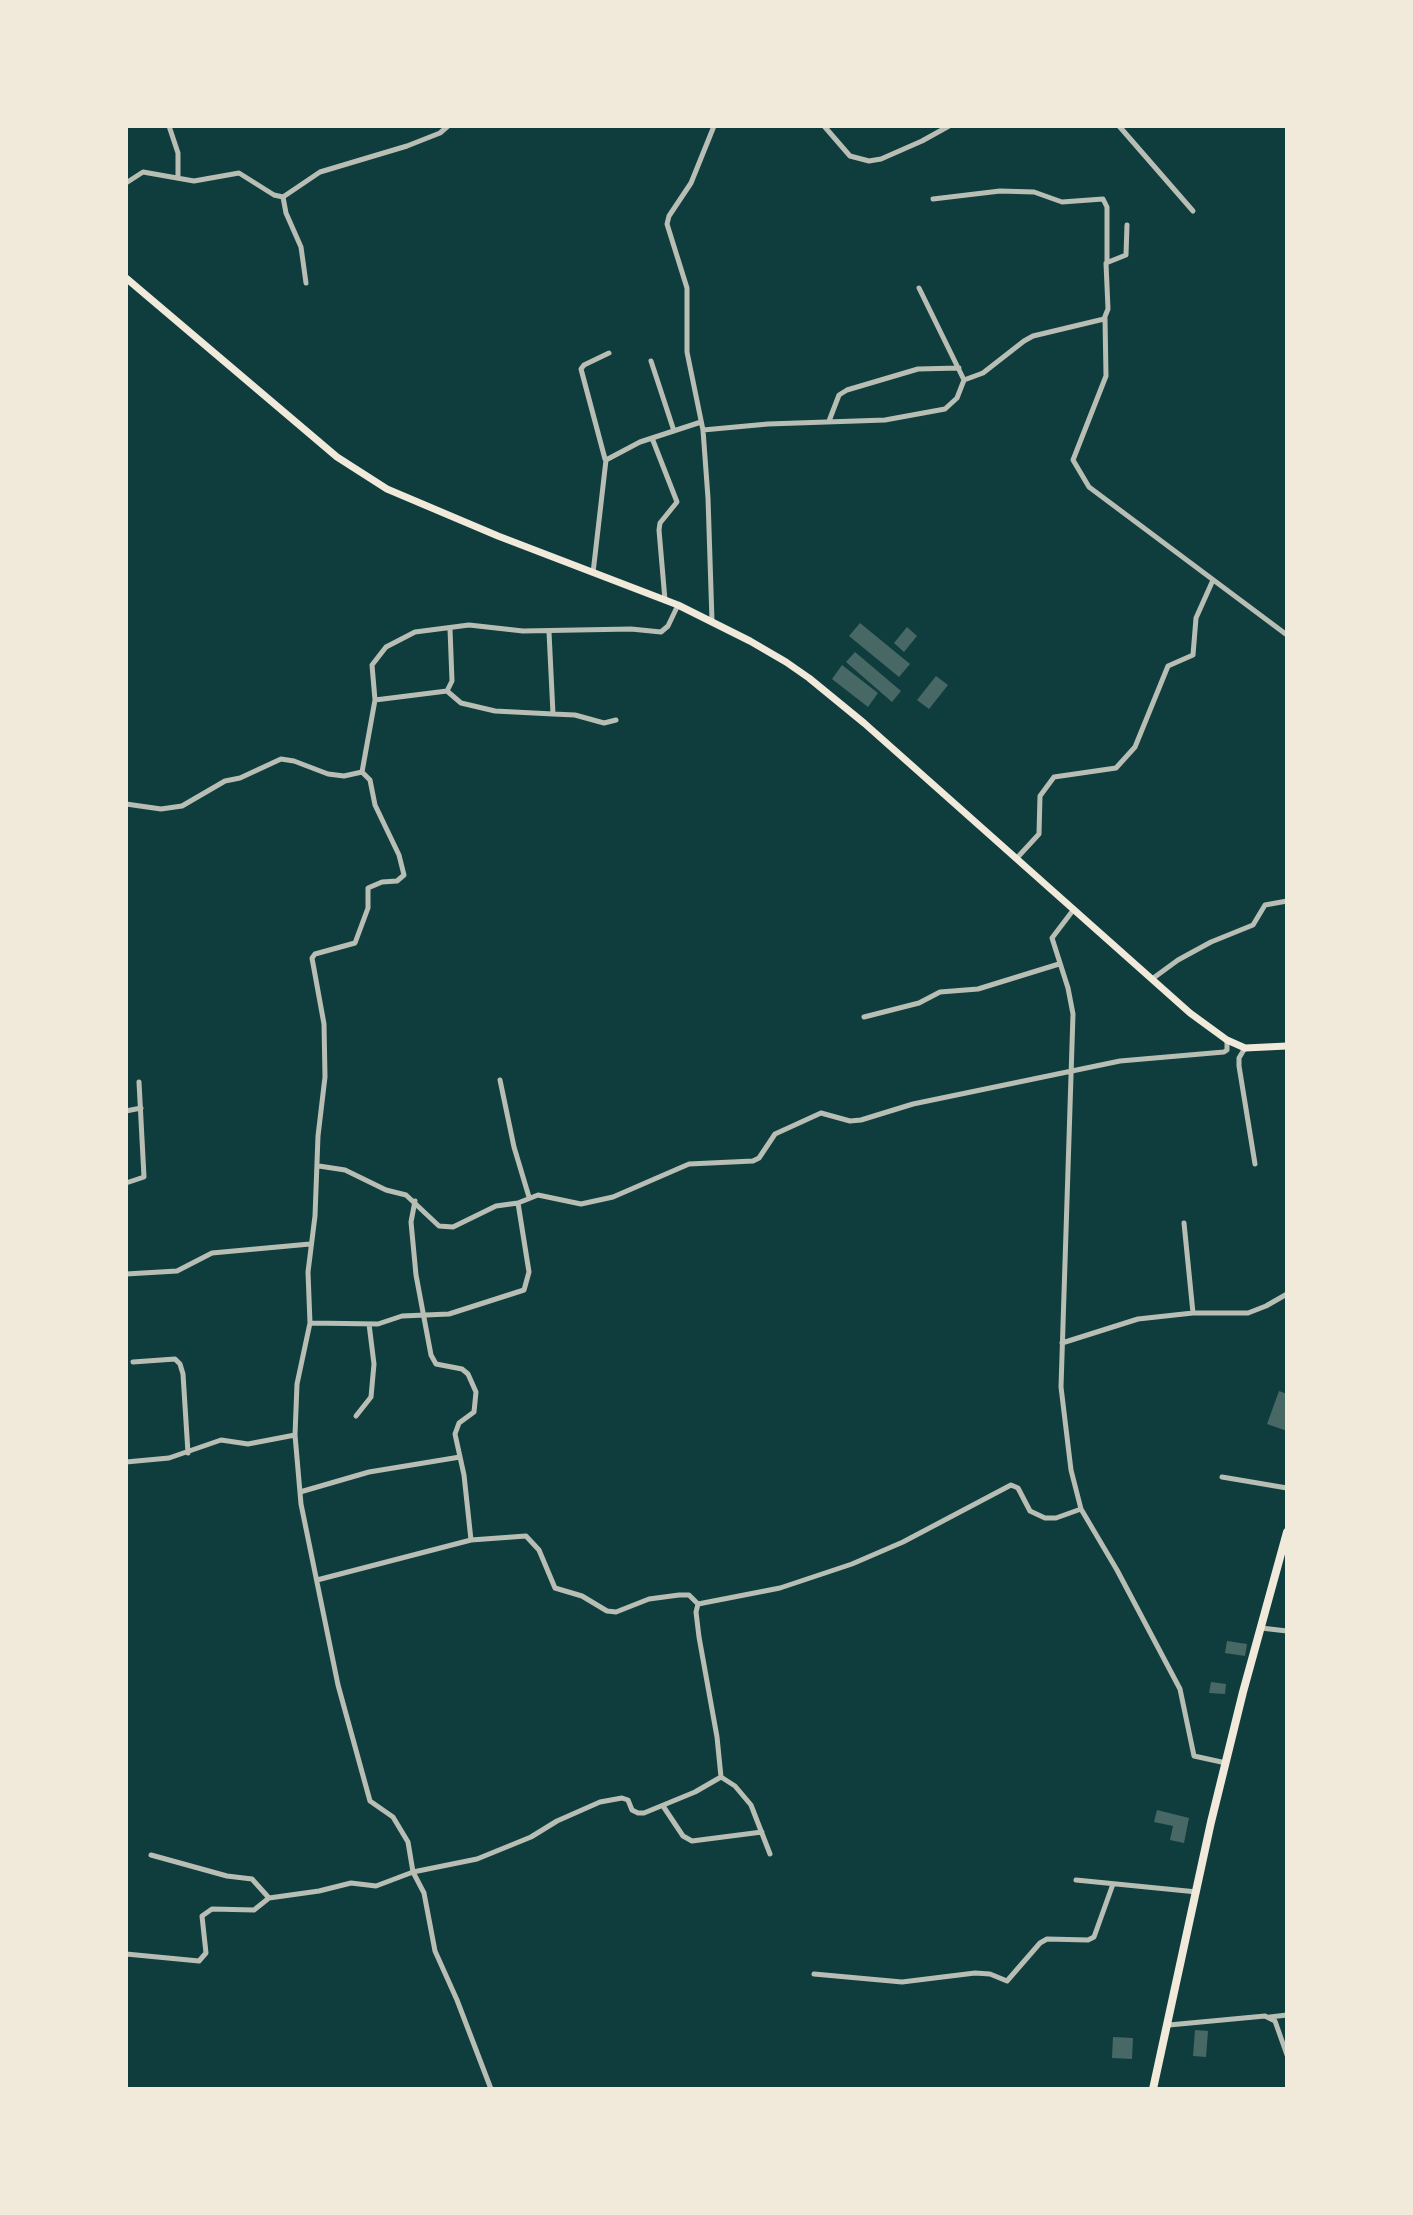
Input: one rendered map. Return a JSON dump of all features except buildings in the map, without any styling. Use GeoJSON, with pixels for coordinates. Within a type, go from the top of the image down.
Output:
{"type":"FeatureCollection","features":[{"type":"Feature","properties":{"kind":"highway"},"geometry":{"type":"LineString","coordinates":[[1153,2089],[1211,1822],[1287,1532]]}},
{"type":"Feature","properties":{"kind":"main road"},"geometry":{"type":"LineString","coordinates":[[126,278],[337,457],[373,480],[439,512],[678,605],[765,649],[809,678],[864,723],[1190,1013],[1227,1040],[1245,1048],[1287,1046]]}},
{"type":"Feature","properties":{"kind":"street"},"geometry":{"type":"LineString","coordinates":[[169,126],[178,153],[178,177]]}},
{"type":"Feature","properties":{"kind":"street"},"geometry":{"type":"LineString","coordinates":[[436,126],[440,133]]}},
{"type":"Feature","properties":{"kind":"street"},"geometry":{"type":"LineString","coordinates":[[126,183],[143,172],[178,177],[183,181],[244,174],[274,195],[283,197],[320,172],[407,146],[440,133],[448,126]]}},
{"type":"Feature","properties":{"kind":"street"},"geometry":{"type":"LineString","coordinates":[[712,621],[703,430],[687,352],[687,288],[667,224],[691,183],[714,126]]}},
{"type":"Feature","properties":{"kind":"street"},"geometry":{"type":"LineString","coordinates":[[824,126],[850,156],[869,161],[908,147],[949,126]]}},
{"type":"Feature","properties":{"kind":"street"},"geometry":{"type":"LineString","coordinates":[[1119,126],[1193,211]]}},
{"type":"Feature","properties":{"kind":"street"},"geometry":{"type":"LineString","coordinates":[[933,199],[1000,191],[1034,192],[1062,202],[1103,199],[1107,207],[1106,376],[1073,460],[1089,487],[1287,635]]}},
{"type":"Feature","properties":{"kind":"street"},"geometry":{"type":"LineString","coordinates":[[283,197],[286,213],[301,247],[306,283]]}},
{"type":"Feature","properties":{"kind":"street"},"geometry":{"type":"LineString","coordinates":[[1107,260],[1126,255],[1127,225]]}},
{"type":"Feature","properties":{"kind":"street"},"geometry":{"type":"LineString","coordinates":[[703,430],[885,420],[945,409],[957,398],[964,380],[919,288]]}},
{"type":"Feature","properties":{"kind":"street"},"geometry":{"type":"LineString","coordinates":[[964,380],[983,373],[1012,348],[1033,336],[1100,322],[1105,317]]}},
{"type":"Feature","properties":{"kind":"street"},"geometry":{"type":"LineString","coordinates":[[593,573],[606,460],[581,369],[609,353]]}},
{"type":"Feature","properties":{"kind":"street"},"geometry":{"type":"LineString","coordinates":[[651,361],[674,431]]}},
{"type":"Feature","properties":{"kind":"street"},"geometry":{"type":"LineString","coordinates":[[829,421],[839,395],[847,390],[908,371],[959,368]]}},
{"type":"Feature","properties":{"kind":"street"},"geometry":{"type":"LineString","coordinates":[[606,460],[652,438],[701,422]]}},
{"type":"Feature","properties":{"kind":"street"},"geometry":{"type":"LineString","coordinates":[[652,438],[677,502],[660,523],[665,600]]}},
{"type":"Feature","properties":{"kind":"street"},"geometry":{"type":"LineString","coordinates":[[1016,859],[1039,834],[1040,796],[1054,777],[1116,768],[1135,747],[1168,666],[1193,655],[1196,618],[1213,580]]}},
{"type":"Feature","properties":{"kind":"street"},"geometry":{"type":"LineString","coordinates":[[362,772],[375,700],[372,665],[386,647],[415,632],[469,625],[549,632],[615,629],[661,632],[668,626],[678,605]]}},
{"type":"Feature","properties":{"kind":"street"},"geometry":{"type":"LineString","coordinates":[[447,691],[452,681],[450,629]]}},
{"type":"Feature","properties":{"kind":"street"},"geometry":{"type":"LineString","coordinates":[[549,632],[553,714]]}},
{"type":"Feature","properties":{"kind":"street"},"geometry":{"type":"LineString","coordinates":[[375,700],[447,691],[461,703],[495,711],[575,715],[604,723],[616,720]]}},
{"type":"Feature","properties":{"kind":"street"},"geometry":{"type":"LineString","coordinates":[[126,804],[161,809],[182,806],[225,781],[240,778],[281,759],[328,774],[344,776],[362,772]]}},
{"type":"Feature","properties":{"kind":"street"},"geometry":{"type":"LineString","coordinates":[[362,772],[370,780],[375,805],[399,855],[404,875],[397,881],[382,882],[368,888],[368,908],[355,943],[315,954],[312,958],[324,1024],[325,1077],[310,1244],[310,1323],[300,1360],[295,1435],[300,1492],[338,1685],[370,1801],[393,1817],[408,1842],[413,1872],[424,1893],[435,1951],[491,2089]]}},
{"type":"Feature","properties":{"kind":"street"},"geometry":{"type":"LineString","coordinates":[[1152,979],[1200,948],[1253,925],[1265,905],[1287,901]]}},
{"type":"Feature","properties":{"kind":"street"},"geometry":{"type":"LineString","coordinates":[[1074,909],[1052,938],[1073,1014],[1061,1387],[1064,1426],[1081,1509],[1180,1689],[1194,1756],[1226,1763]]}},
{"type":"Feature","properties":{"kind":"street"},"geometry":{"type":"LineString","coordinates":[[864,1017],[919,1003],[940,992],[978,989],[1059,964]]}},
{"type":"Feature","properties":{"kind":"street"},"geometry":{"type":"LineString","coordinates":[[319,1166],[345,1170],[386,1190],[406,1195],[434,1222],[445,1227],[466,1222],[496,1206],[518,1203],[529,1197],[550,1197],[581,1204],[613,1197],[689,1164],[753,1161],[759,1158],[775,1134],[821,1113],[850,1121],[861,1120],[913,1104],[1120,1061],[1224,1052],[1227,1050],[1227,1040]]}},
{"type":"Feature","properties":{"kind":"street"},"geometry":{"type":"LineString","coordinates":[[1245,1048],[1239,1058],[1239,1066],[1255,1164]]}},
{"type":"Feature","properties":{"kind":"street"},"geometry":{"type":"LineString","coordinates":[[500,1080],[514,1147],[529,1197]]}},
{"type":"Feature","properties":{"kind":"street"},"geometry":{"type":"LineString","coordinates":[[126,1183],[144,1177],[139,1082]]}},
{"type":"Feature","properties":{"kind":"street"},"geometry":{"type":"LineString","coordinates":[[126,1111],[141,1108]]}},
{"type":"Feature","properties":{"kind":"street"},"geometry":{"type":"LineString","coordinates":[[415,1201],[411,1222],[421,1314],[433,1360],[443,1367],[458,1366],[468,1374],[476,1392],[474,1412],[463,1418],[455,1434],[471,1540]]}},
{"type":"Feature","properties":{"kind":"street"},"geometry":{"type":"LineString","coordinates":[[310,1323],[369,1324],[421,1314],[449,1314],[524,1290],[529,1272],[518,1203]]}},
{"type":"Feature","properties":{"kind":"street"},"geometry":{"type":"LineString","coordinates":[[1184,1223],[1193,1313]]}},
{"type":"Feature","properties":{"kind":"street"},"geometry":{"type":"LineString","coordinates":[[126,1274],[177,1271],[212,1253],[310,1244]]}},
{"type":"Feature","properties":{"kind":"street"},"geometry":{"type":"LineString","coordinates":[[1062,1343],[1138,1319],[1193,1313],[1248,1313],[1287,1294]]}},
{"type":"Feature","properties":{"kind":"street"},"geometry":{"type":"LineString","coordinates":[[356,1416],[371,1397],[374,1364],[369,1324]]}},
{"type":"Feature","properties":{"kind":"street"},"geometry":{"type":"LineString","coordinates":[[133,1362],[175,1359],[180,1364],[188,1453]]}},
{"type":"Feature","properties":{"kind":"street"},"geometry":{"type":"LineString","coordinates":[[126,1462],[169,1458],[221,1440],[248,1444],[295,1435]]}},
{"type":"Feature","properties":{"kind":"street"},"geometry":{"type":"LineString","coordinates":[[300,1492],[369,1472],[460,1457]]}},
{"type":"Feature","properties":{"kind":"street"},"geometry":{"type":"LineString","coordinates":[[1222,1477],[1287,1488]]}},
{"type":"Feature","properties":{"kind":"street"},"geometry":{"type":"LineString","coordinates":[[698,1604],[780,1588],[852,1564],[903,1542],[1011,1485],[1018,1488],[1033,1514],[1056,1518],[1081,1509]]}},
{"type":"Feature","properties":{"kind":"street"},"geometry":{"type":"LineString","coordinates":[[317,1580],[471,1540],[526,1536],[539,1550],[555,1588],[578,1594],[607,1611],[616,1612],[649,1599],[679,1595],[689,1595],[698,1604]]}},
{"type":"Feature","properties":{"kind":"street"},"geometry":{"type":"LineString","coordinates":[[698,1604],[699,1637],[721,1777],[745,1796],[770,1854]]}},
{"type":"Feature","properties":{"kind":"street"},"geometry":{"type":"LineString","coordinates":[[1260,1628],[1287,1631]]}},
{"type":"Feature","properties":{"kind":"street"},"geometry":{"type":"LineString","coordinates":[[126,1954],[202,1961],[206,1953],[203,1913],[223,1909],[254,1910],[269,1898],[351,1883],[376,1886],[413,1872],[477,1859],[531,1837],[557,1821],[600,1802],[622,1798],[628,1800],[632,1810],[638,1813],[663,1806],[721,1777]]}},
{"type":"Feature","properties":{"kind":"street"},"geometry":{"type":"LineString","coordinates":[[663,1806],[683,1836],[692,1841],[762,1832]]}},
{"type":"Feature","properties":{"kind":"street"},"geometry":{"type":"LineString","coordinates":[[151,1855],[227,1876],[252,1879],[269,1898]]}},
{"type":"Feature","properties":{"kind":"street"},"geometry":{"type":"LineString","coordinates":[[1076,1880],[1198,1892]]}},
{"type":"Feature","properties":{"kind":"street"},"geometry":{"type":"LineString","coordinates":[[814,1974],[902,1982],[975,1973],[990,1974],[1007,1981],[1047,1939],[1088,1940],[1094,1937],[1113,1884]]}},
{"type":"Feature","properties":{"kind":"street"},"geometry":{"type":"LineString","coordinates":[[1169,2025],[1287,2015]]}},
{"type":"Feature","properties":{"kind":"street"},"geometry":{"type":"LineString","coordinates":[[1270,2017],[1278,2026],[1287,2055]]}}]}
